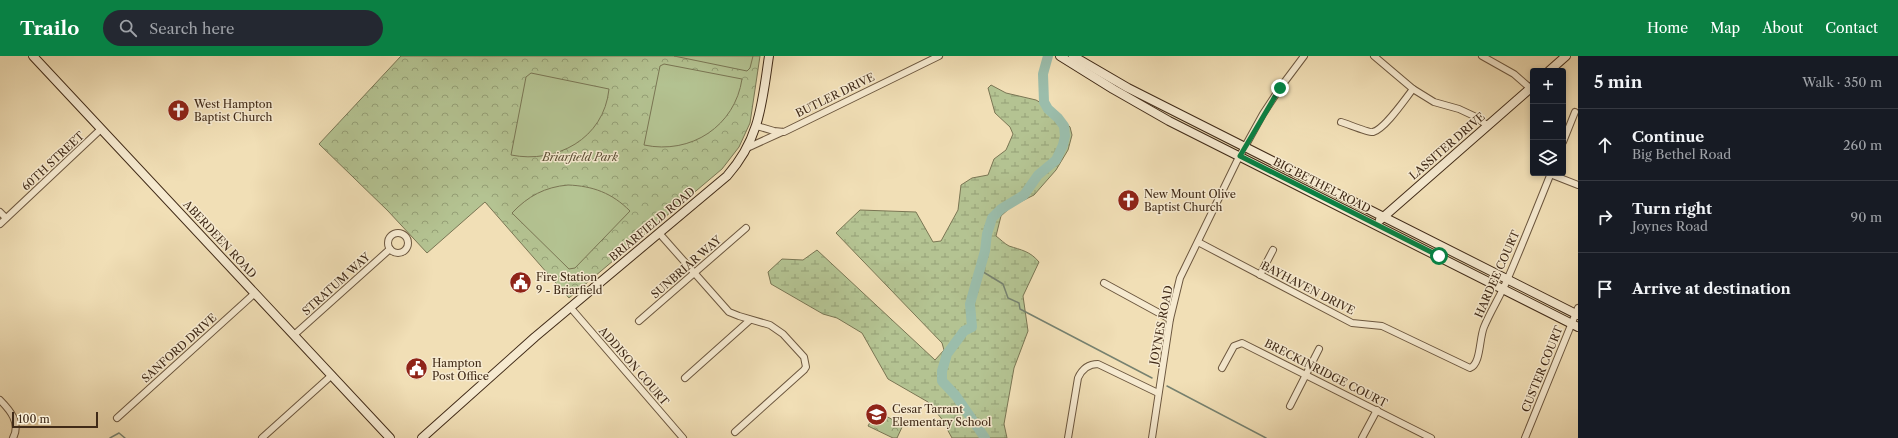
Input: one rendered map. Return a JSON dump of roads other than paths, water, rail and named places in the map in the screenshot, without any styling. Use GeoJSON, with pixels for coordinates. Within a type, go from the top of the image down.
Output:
{"type":"FeatureCollection","features":[{"type":"Feature","properties":{"kind":"main road","name":"ABERDEEN ROAD"},"geometry":{"type":"LineString","coordinates":[[33,56],[390,438]]}},
{"type":"Feature","properties":{"kind":"main road","name":"BRIARFIELD ROAD"},"geometry":{"type":"LineString","coordinates":[[422,438],[570,308],[727,176],[747,148],[757,126],[769,56]]}},
{"type":"Feature","properties":{"kind":"main road","name":"BIG BETHEL ROAD"},"geometry":{"type":"LineString","coordinates":[[1073,56],[1123,85],[1245,148],[1577,312]]}},
{"type":"Feature","properties":{"kind":"main road"},"geometry":{"type":"LineString","coordinates":[[1552,68],[1566,56]]}},
{"type":"Feature","properties":{"kind":"main road","name":"BIG BETHEL ROAD"},"geometry":{"type":"LineString","coordinates":[[1061,57],[1141,106],[1575,325]]}},
{"type":"Feature","properties":{"kind":"main road","name":"LASSITER DRIVE"},"geometry":{"type":"LineString","coordinates":[[1375,224],[1530,89]]}},
{"type":"Feature","properties":{"kind":"street","name":"BUTLER DRIVE"},"geometry":{"type":"LineString","coordinates":[[747,148],[784,132],[939,56]]}},
{"type":"Feature","properties":{"kind":"street","name":"JOYNES ROAD"},"geometry":{"type":"LineString","coordinates":[[1152,438],[1170,319],[1180,278],[1240,156],[1280,88],[1304,56]]}},
{"type":"Feature","properties":{"kind":"street"},"geometry":{"type":"LineString","coordinates":[[1374,56],[1413,89],[1434,102],[1459,109],[1474,116],[1487,125]]}},
{"type":"Feature","properties":{"kind":"street"},"geometry":{"type":"LineString","coordinates":[[1482,56],[1514,74],[1530,86]]}},
{"type":"Feature","properties":{"kind":"street"},"geometry":{"type":"LineString","coordinates":[[1341,122],[1355,125],[1364,131],[1373,132],[1382,127],[1413,89]]}},
{"type":"Feature","properties":{"kind":"street"},"geometry":{"type":"LineString","coordinates":[[1564,140],[1575,112]]}},
{"type":"Feature","properties":{"kind":"street"},"geometry":{"type":"LineString","coordinates":[[757,126],[784,132]]}},
{"type":"Feature","properties":{"kind":"street","name":"60TH STREET"},"geometry":{"type":"LineString","coordinates":[[0,224],[101,129]]}},
{"type":"Feature","properties":{"kind":"street","name":"HARDEE COURT"},"geometry":{"type":"LineString","coordinates":[[1456,362],[1470,368],[1477,362],[1479,344],[1484,328],[1508,279],[1549,176]]}},
{"type":"Feature","properties":{"kind":"street"},"geometry":{"type":"LineString","coordinates":[[1555,176],[1578,186]]}},
{"type":"Feature","properties":{"kind":"street"},"geometry":{"type":"LineString","coordinates":[[0,212],[6,218]]}},
{"type":"Feature","properties":{"kind":"street","name":"SUNBRIAR WAY"},"geometry":{"type":"LineString","coordinates":[[638,321],[746,228]]}},
{"type":"Feature","properties":{"kind":"street"},"geometry":{"type":"LineString","coordinates":[[659,233],[693,274],[729,312],[750,320],[770,325],[783,334],[804,357],[806,367],[801,374],[735,432]]}},
{"type":"Feature","properties":{"kind":"street","name":"BAYHAVEN DRIVE"},"geometry":{"type":"LineString","coordinates":[[1198,242],[1352,323],[1382,326],[1456,362]]}},
{"type":"Feature","properties":{"kind":"street","name":"STRATUM WAY"},"geometry":{"type":"LineString","coordinates":[[294,335],[390,249]]}},
{"type":"Feature","properties":{"kind":"street"},"geometry":{"type":"LineString","coordinates":[[1260,275],[1274,250]]}},
{"type":"Feature","properties":{"kind":"street"},"geometry":{"type":"LineString","coordinates":[[1104,283],[1170,319]]}},
{"type":"Feature","properties":{"kind":"street","name":"SANFORD DRIVE"},"geometry":{"type":"LineString","coordinates":[[117,418],[255,293]]}},
{"type":"Feature","properties":{"kind":"street","name":"ADDISON COURT"},"geometry":{"type":"LineString","coordinates":[[570,308],[682,438]]}},
{"type":"Feature","properties":{"kind":"street","name":"CUSTER COURT"},"geometry":{"type":"LineString","coordinates":[[1524,438],[1575,325],[1577,312]]}},
{"type":"Feature","properties":{"kind":"street"},"geometry":{"type":"LineString","coordinates":[[685,378],[750,320]]}},
{"type":"Feature","properties":{"kind":"street","name":"BRECKINRIDGE COURT"},"geometry":{"type":"LineString","coordinates":[[1222,368],[1234,346],[1242,343],[1431,438]]}},
{"type":"Feature","properties":{"kind":"street"},"geometry":{"type":"LineString","coordinates":[[1290,406],[1319,349]]}},
{"type":"Feature","properties":{"kind":"street"},"geometry":{"type":"LineString","coordinates":[[1068,438],[1078,378],[1086,367],[1098,364],[1158,393]]}},
{"type":"Feature","properties":{"kind":"street"},"geometry":{"type":"LineString","coordinates":[[262,438],[332,375]]}},
{"type":"Feature","properties":{"kind":"street"},"geometry":{"type":"LineString","coordinates":[[0,400],[11,413],[16,423],[13,438]]}},
{"type":"Feature","properties":{"kind":"street"},"geometry":{"type":"LineString","coordinates":[[1362,438],[1377,410]]}},
{"type":"Feature","properties":{"kind":"waterway"},"geometry":{"type":"LineString","coordinates":[[985,438],[956,396],[942,381],[942,371],[947,354],[964,331],[972,327],[970,304],[985,251],[987,234],[992,218],[1001,209],[1024,195],[1038,175],[1056,160],[1063,145],[1065,136],[1064,126],[1048,109],[1044,102],[1043,74],[1048,56]]}},
{"type":"Feature","properties":{"kind":"waterway"},"geometry":{"type":"LineString","coordinates":[[980,270],[1003,284],[1008,298],[1019,303],[1020,309],[1152,378]]}},
{"type":"Feature","properties":{"kind":"waterway"},"geometry":{"type":"LineString","coordinates":[[1167,386],[1266,438]]}},
{"type":"Feature","properties":{"kind":"waterway"},"geometry":{"type":"LineString","coordinates":[[110,438],[119,433],[125,438]]}},
{"type":"Feature","properties":{"kind":"place","name":"West Hampton Baptist Church"},"geometry":{"type":"Point","coordinates":[178,110]}},
{"type":"Feature","properties":{"kind":"place","name":"New Mount Olive Baptist Church"},"geometry":{"type":"Point","coordinates":[1129,200]}},
{"type":"Feature","properties":{"kind":"place","name":"Fire Station 9 - Briarfield"},"geometry":{"type":"Point","coordinates":[521,283]}},
{"type":"Feature","properties":{"kind":"place","name":"Hampton Post Office"},"geometry":{"type":"Point","coordinates":[416,369]}},
{"type":"Feature","properties":{"kind":"place","name":"Cesar Tarrant Elementary School"},"geometry":{"type":"Point","coordinates":[876,415]}},
{"type":"Feature","properties":{"kind":"park label","name":"Briarfield Park"},"geometry":{"type":"Point","coordinates":[580,157]}}]}
